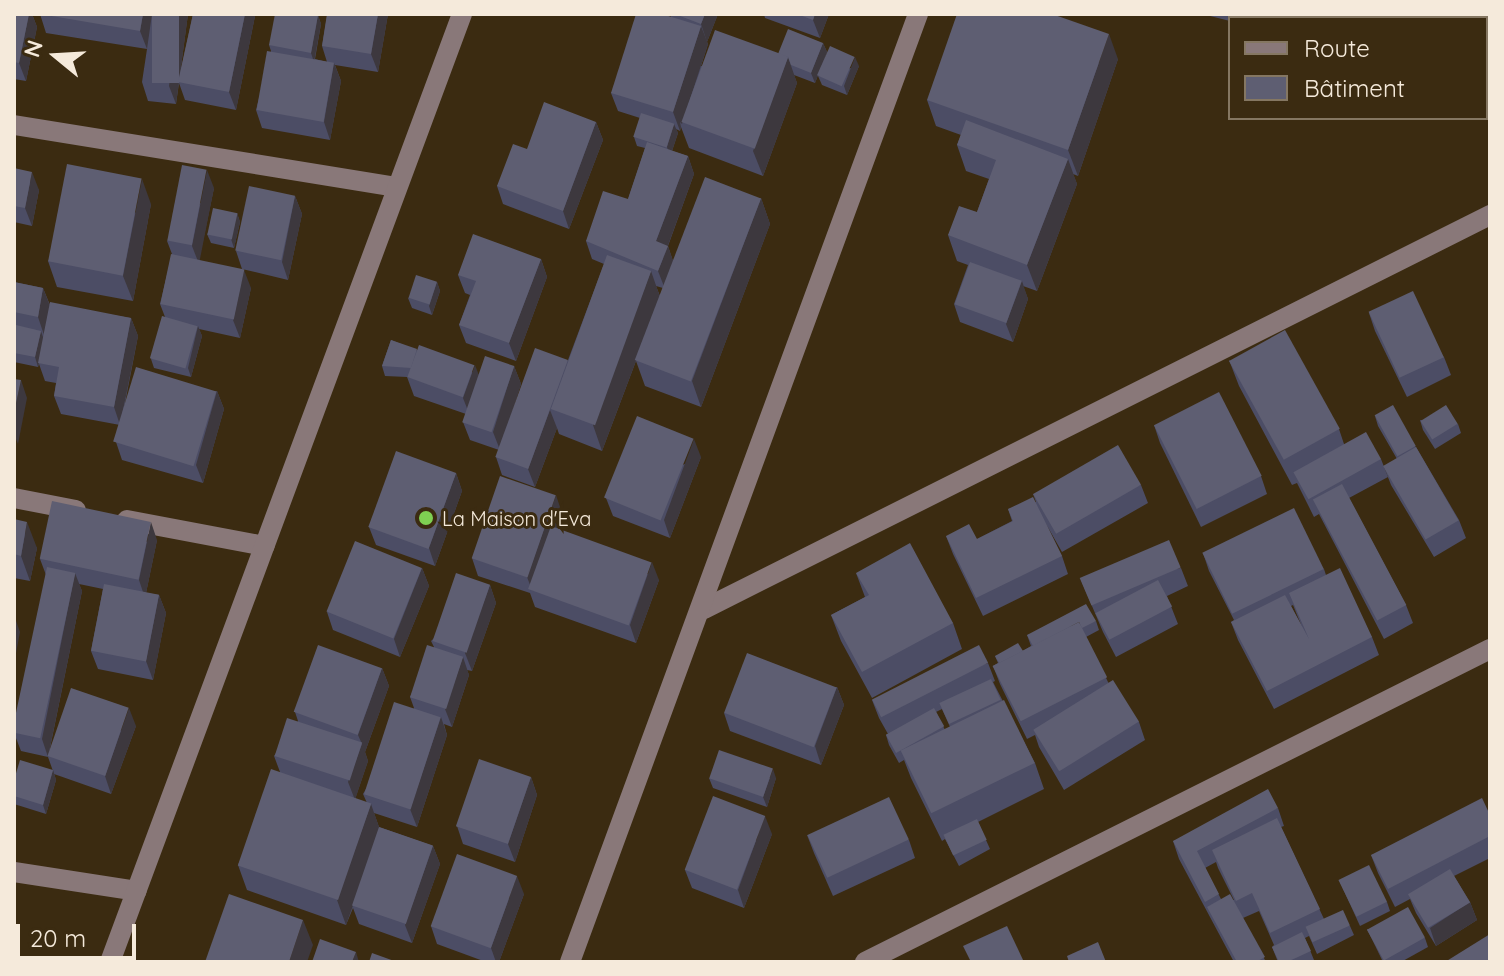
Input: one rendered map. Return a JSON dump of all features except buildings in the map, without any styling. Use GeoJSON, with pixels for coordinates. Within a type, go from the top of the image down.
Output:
{"type":"FeatureCollection","features":[{"type":"Feature","properties":{"kind":"street"},"geometry":{"type":"LineString","coordinates":[[110,962],[462,14]]}},
{"type":"Feature","properties":{"kind":"street"},"geometry":{"type":"LineString","coordinates":[[570,962],[704,609],[918,14]]}},
{"type":"Feature","properties":{"kind":"street"},"geometry":{"type":"LineString","coordinates":[[14,125],[397,187]]}},
{"type":"Feature","properties":{"kind":"street"},"geometry":{"type":"LineString","coordinates":[[704,609],[1490,215]]}},
{"type":"Feature","properties":{"kind":"street"},"geometry":{"type":"LineString","coordinates":[[14,498],[265,546]]}},
{"type":"Feature","properties":{"kind":"street"},"geometry":{"type":"LineString","coordinates":[[865,962],[1490,649]]}},
{"type":"Feature","properties":{"kind":"street"},"geometry":{"type":"LineString","coordinates":[[14,872],[137,891]]}},
{"type":"Feature","properties":{"kind":"place","name":"La Maison d'Eva"},"geometry":{"type":"Point","coordinates":[426,518]}}]}
